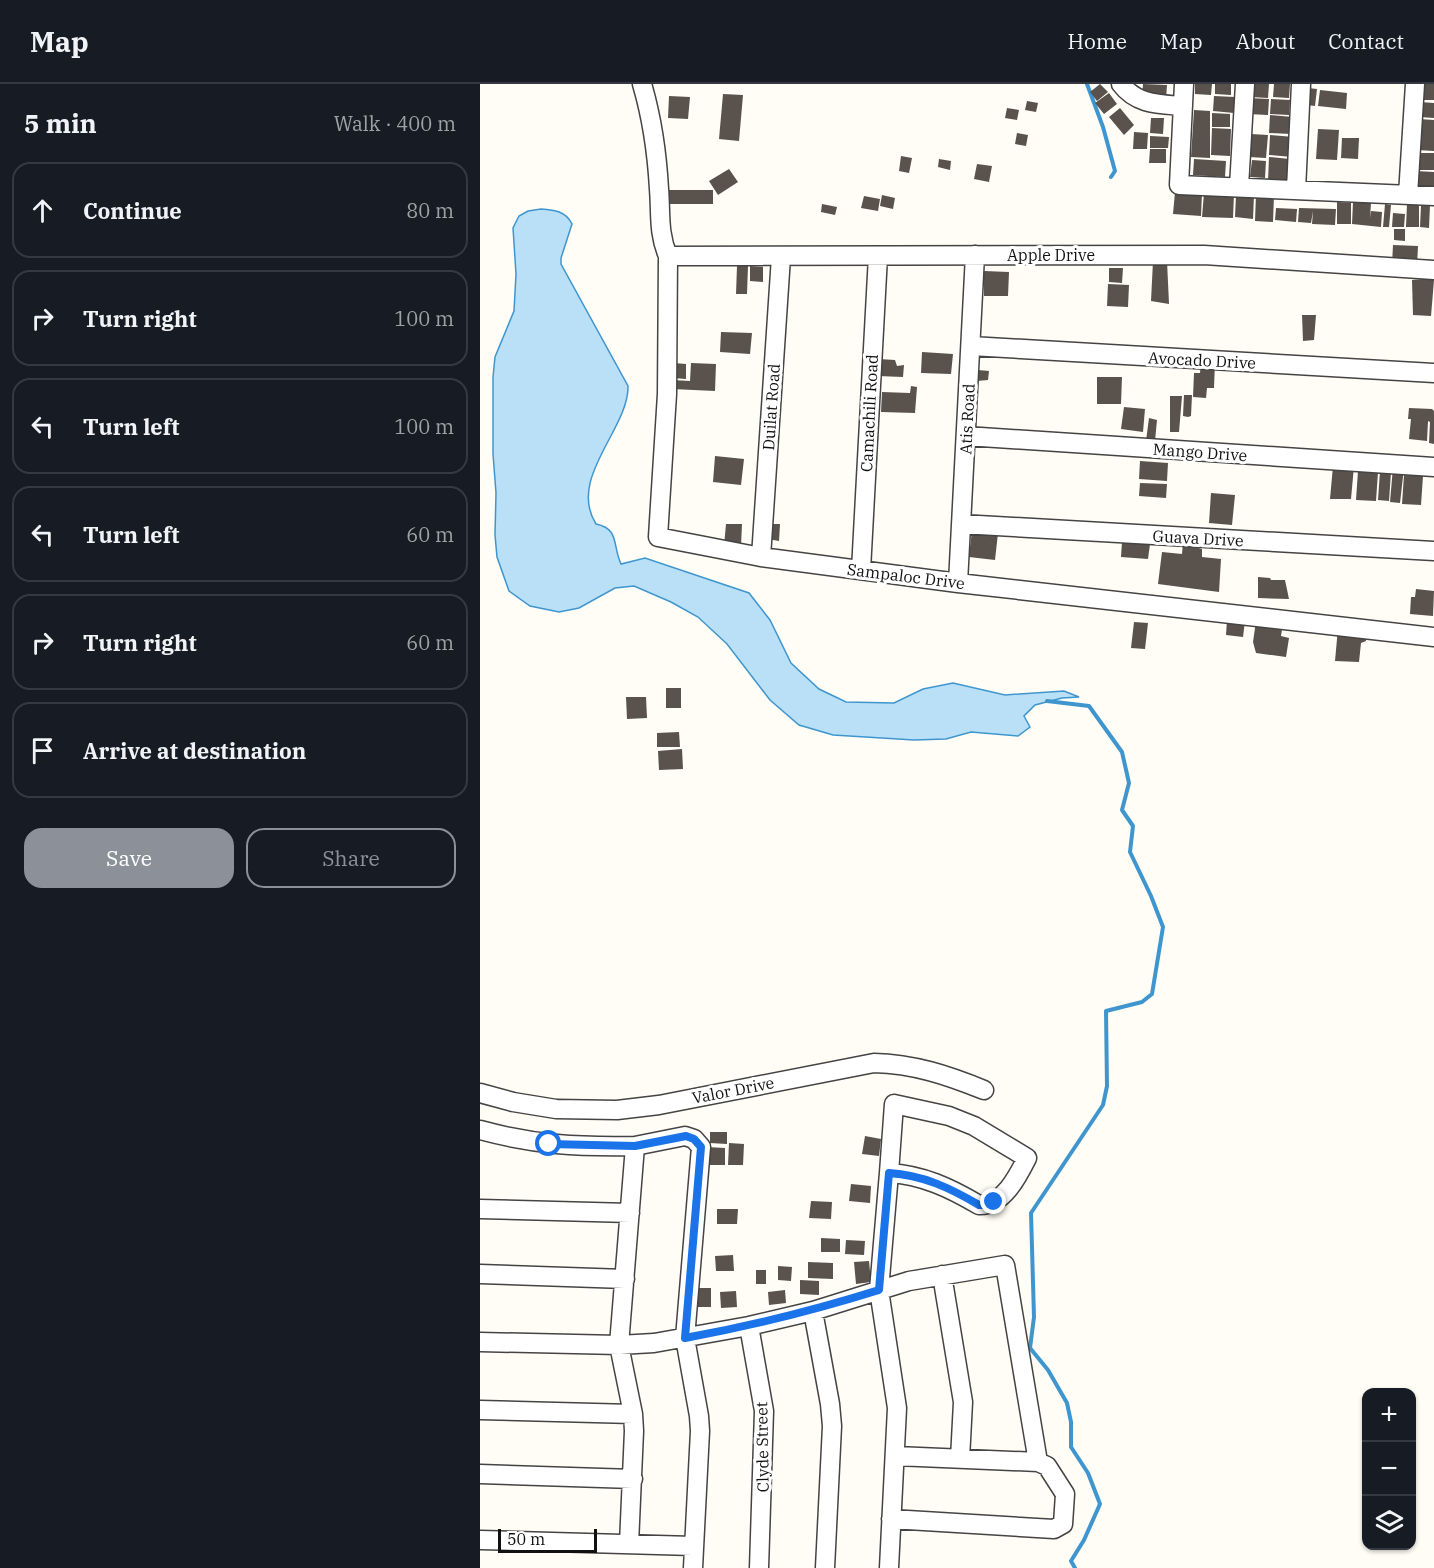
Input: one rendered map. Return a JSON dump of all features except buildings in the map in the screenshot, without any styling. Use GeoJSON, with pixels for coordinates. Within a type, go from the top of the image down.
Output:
{"type":"FeatureCollection","features":[{"type":"Feature","properties":{"kind":"street"},"geometry":{"type":"LineString","coordinates":[[642,84],[655,145],[660,191],[661,241],[668,256]]}},
{"type":"Feature","properties":{"kind":"street"},"geometry":{"type":"LineString","coordinates":[[1121,84],[1133,97],[1146,103],[1183,106]]}},
{"type":"Feature","properties":{"kind":"street"},"geometry":{"type":"LineString","coordinates":[[1184,84],[1179,184],[1434,196]]}},
{"type":"Feature","properties":{"kind":"street"},"geometry":{"type":"LineString","coordinates":[[1239,187],[1245,84]]}},
{"type":"Feature","properties":{"kind":"street"},"geometry":{"type":"LineString","coordinates":[[1296,190],[1301,84]]}},
{"type":"Feature","properties":{"kind":"street"},"geometry":{"type":"LineString","coordinates":[[1408,195],[1415,84]]}},
{"type":"Feature","properties":{"kind":"street","name":"Atis Road"},"geometry":{"type":"LineString","coordinates":[[958,582],[975,255]]}},
{"type":"Feature","properties":{"kind":"street","name":"Apple Drive"},"geometry":{"type":"LineString","coordinates":[[668,256],[1204,255],[1434,270]]}},
{"type":"Feature","properties":{"kind":"street","name":"Sampaloc Drive"},"geometry":{"type":"LineString","coordinates":[[668,256],[667,394],[658,537],[761,557],[861,570],[1434,637]]}},
{"type":"Feature","properties":{"kind":"street","name":"Camachili Road"},"geometry":{"type":"LineString","coordinates":[[861,570],[878,256]]}},
{"type":"Feature","properties":{"kind":"street","name":"Duilat Road"},"geometry":{"type":"LineString","coordinates":[[761,557],[781,257]]}},
{"type":"Feature","properties":{"kind":"street","name":"Avocado Drive"},"geometry":{"type":"LineString","coordinates":[[971,346],[1434,374]]}},
{"type":"Feature","properties":{"kind":"street","name":"Mango Drive"},"geometry":{"type":"LineString","coordinates":[[966,436],[1434,467]]}},
{"type":"Feature","properties":{"kind":"street","name":"Guava Drive"},"geometry":{"type":"LineString","coordinates":[[961,524],[1434,551]]}},
{"type":"Feature","properties":{"kind":"street","name":"Valor Drive"},"geometry":{"type":"LineString","coordinates":[[480,1093],[513,1102],[556,1109],[617,1110],[659,1105],[874,1063],[923,1068],[984,1090]]}},
{"type":"Feature","properties":{"kind":"street"},"geometry":{"type":"LineString","coordinates":[[889,1173],[906,1174],[930,1180],[979,1205],[987,1205],[1003,1194],[1017,1177],[1027,1158],[974,1126],[949,1116],[894,1104],[879,1290],[897,1408],[889,1568]]}},
{"type":"Feature","properties":{"kind":"street"},"geometry":{"type":"LineString","coordinates":[[480,1130],[549,1144],[635,1146],[686,1136],[694,1139],[701,1147],[685,1338],[700,1431],[693,1568]]}},
{"type":"Feature","properties":{"kind":"street"},"geometry":{"type":"LineString","coordinates":[[629,1544],[633,1479],[633,1414],[619,1345],[635,1146]]}},
{"type":"Feature","properties":{"kind":"street"},"geometry":{"type":"LineString","coordinates":[[480,1209],[630,1213]]}},
{"type":"Feature","properties":{"kind":"street"},"geometry":{"type":"LineString","coordinates":[[480,1342],[619,1345],[654,1343],[749,1326],[813,1311],[909,1281],[1005,1265],[1038,1462]]}},
{"type":"Feature","properties":{"kind":"street"},"geometry":{"type":"LineString","coordinates":[[480,1274],[625,1279]]}},
{"type":"Feature","properties":{"kind":"street"},"geometry":{"type":"LineString","coordinates":[[942,1275],[963,1402],[960,1459]]}},
{"type":"Feature","properties":{"kind":"street"},"geometry":{"type":"LineString","coordinates":[[813,1311],[832,1426],[825,1568]]}},
{"type":"Feature","properties":{"kind":"street","name":"Clyde Street"},"geometry":{"type":"LineString","coordinates":[[749,1326],[765,1411],[759,1568]]}},
{"type":"Feature","properties":{"kind":"street"},"geometry":{"type":"LineString","coordinates":[[480,1410],[633,1414]]}},
{"type":"Feature","properties":{"kind":"street"},"geometry":{"type":"LineString","coordinates":[[891,1519],[1054,1529],[1063,1524],[1065,1494],[1047,1467],[1038,1462],[896,1456]]}},
{"type":"Feature","properties":{"kind":"street"},"geometry":{"type":"LineString","coordinates":[[480,1474],[633,1479]]}},
{"type":"Feature","properties":{"kind":"street"},"geometry":{"type":"LineString","coordinates":[[480,1540],[693,1546]]}},
{"type":"Feature","properties":{"kind":"water"},"geometry":{"type":"Polygon","coordinates":[[[541,209],[563,214],[572,224],[561,264],[628,386],[626,402],[594,471],[589,489],[589,507],[596,524],[604,526],[612,534],[621,564],[645,558],[749,593],[770,620],[791,663],[819,689],[846,702],[894,703],[923,689],[953,683],[1005,695],[1064,691],[1079,697],[1062,698],[1035,705],[1024,716],[1030,727],[1018,736],[971,732],[946,739],[914,740],[833,735],[799,725],[770,700],[727,644],[698,617],[671,602],[634,586],[615,588],[579,608],[559,612],[530,606],[509,591],[497,557],[495,535],[493,377],[495,357],[514,311],[516,274],[513,228],[519,216],[528,211],[541,209]]]}},
{"type":"Feature","properties":{"kind":"waterway"},"geometry":{"type":"LineString","coordinates":[[1087,84],[1103,127],[1115,171],[1111,177]]}},
{"type":"Feature","properties":{"kind":"waterway"},"geometry":{"type":"LineString","coordinates":[[1047,701],[1089,706],[1122,752],[1129,783],[1122,810],[1133,826],[1130,852],[1163,927],[1152,994],[1142,1002],[1106,1011],[1107,1086],[1103,1105],[1031,1213],[1034,1317],[1030,1348],[1048,1370],[1067,1403],[1071,1422],[1071,1447],[1088,1473],[1100,1504],[1084,1540],[1071,1561],[1075,1568]]}},
{"type":"Feature","properties":{"kind":"route"},"geometry":{"type":"LineString","coordinates":[[549,1144],[635,1146],[686,1136],[694,1139],[701,1147],[685,1338],[813,1311],[879,1290],[889,1173],[906,1174],[930,1180],[979,1205],[994,1202]]}}]}
